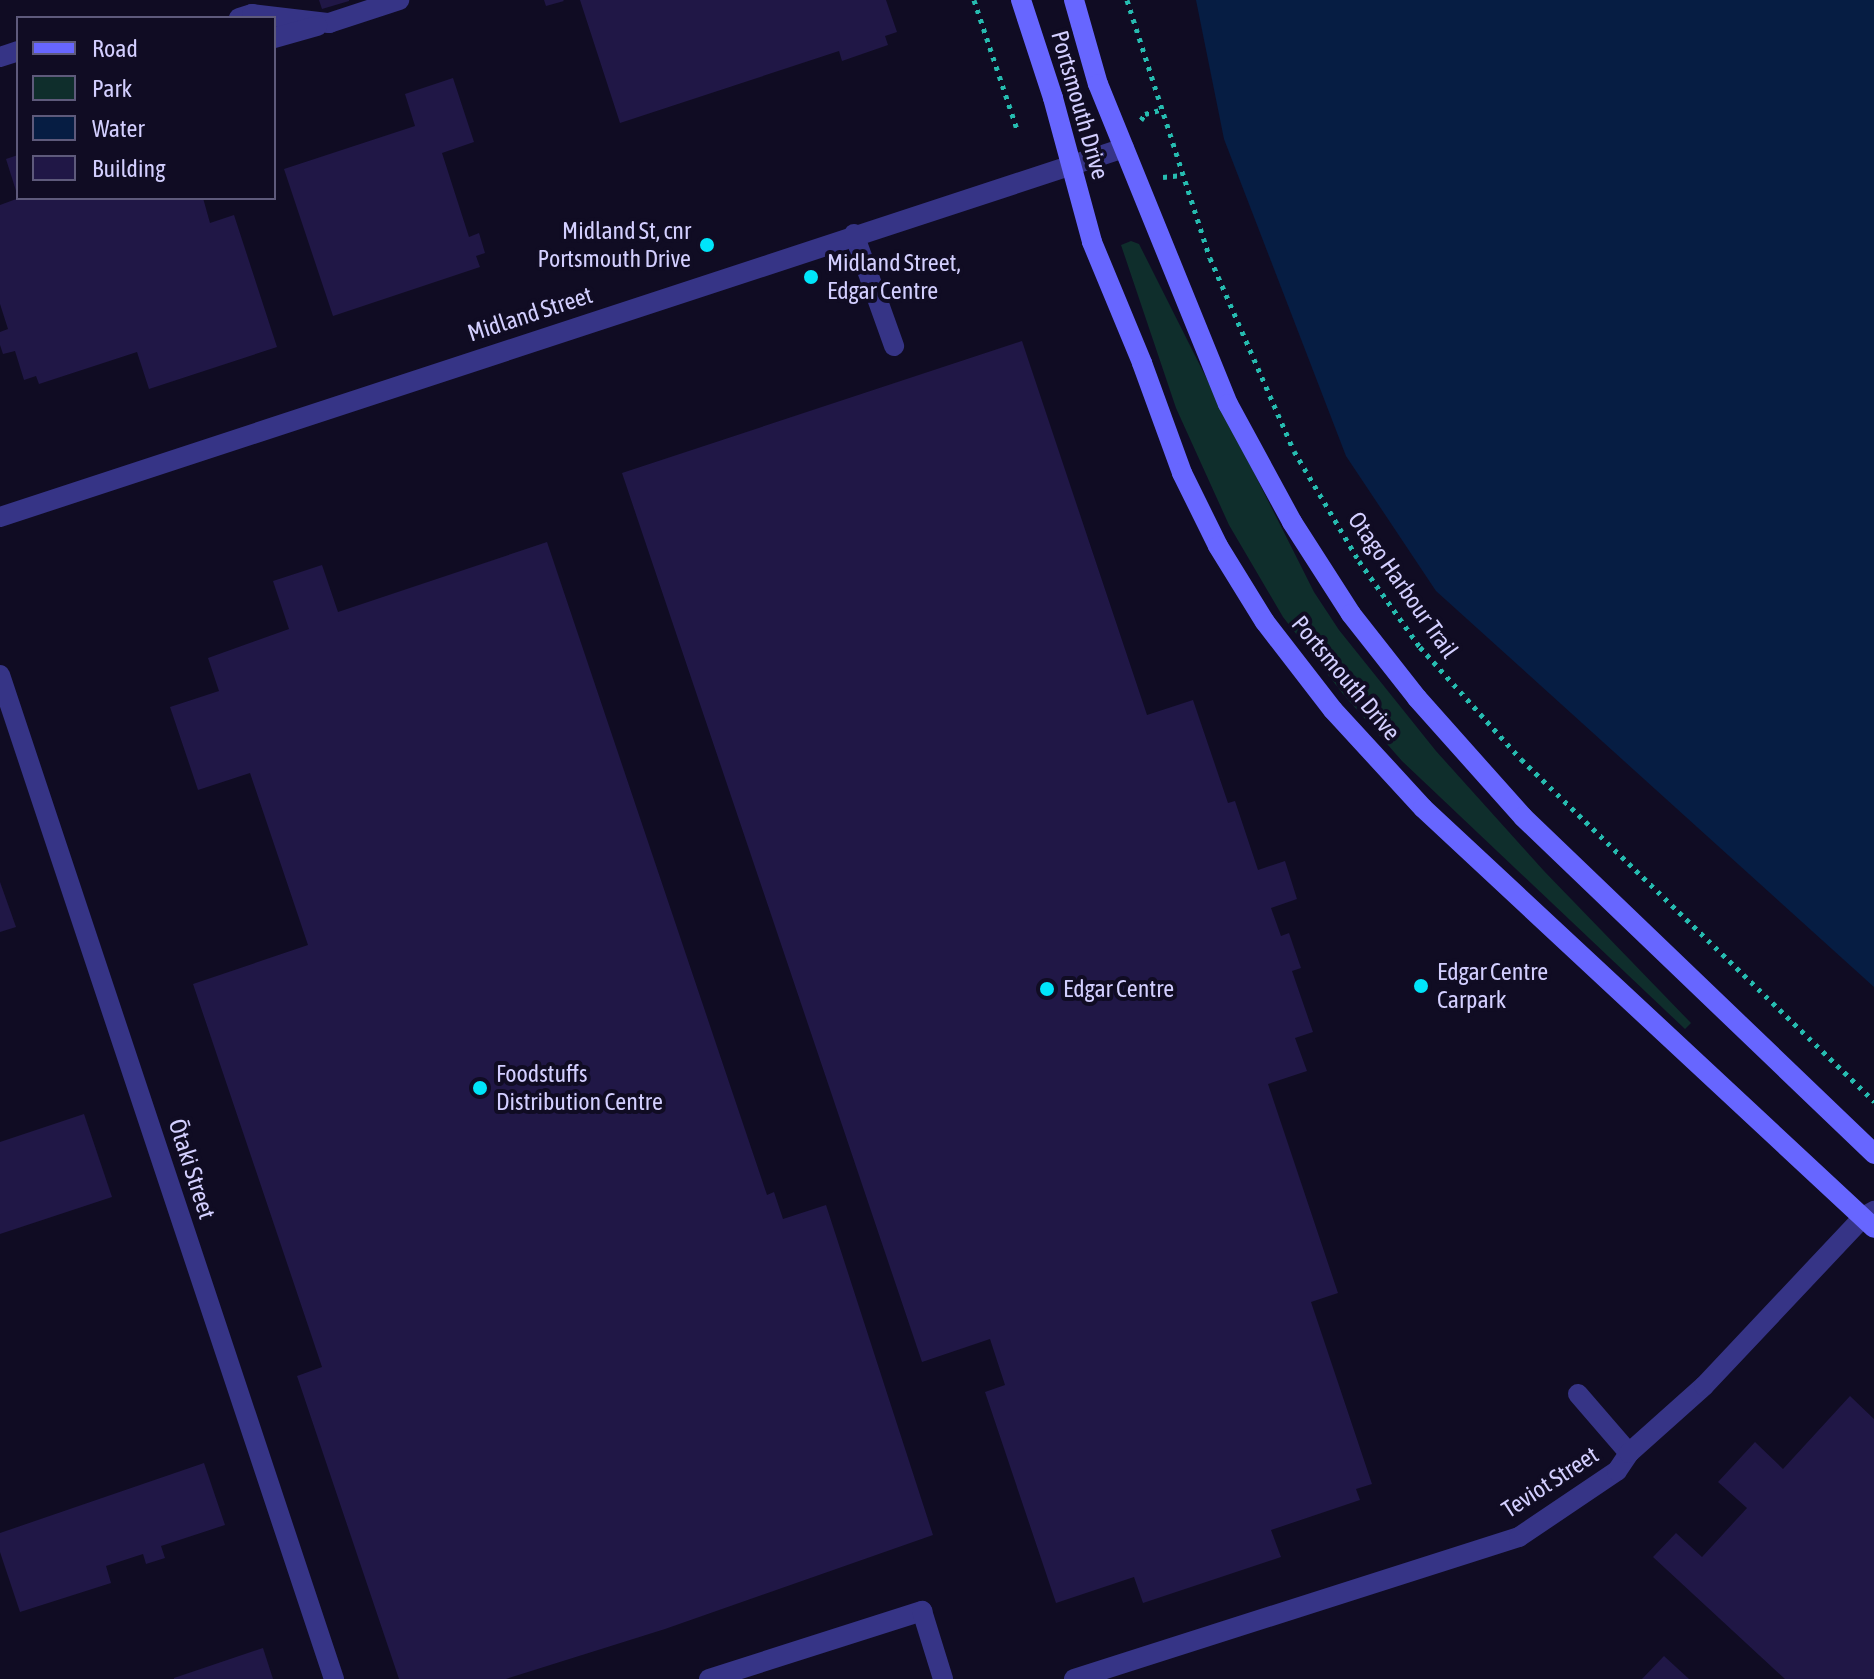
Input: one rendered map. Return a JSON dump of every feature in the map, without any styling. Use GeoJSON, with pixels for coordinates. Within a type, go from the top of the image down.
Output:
{"type":"FeatureCollection","features":[{"type":"Feature","properties":{"kind":"main road","name":"Portsmouth Drive"},"geometry":{"type":"LineString","coordinates":[[1021,0],[1092,242],[1142,363],[1182,473],[1218,546],[1265,622],[1333,710],[1423,808],[1870,1219]]}},
{"type":"Feature","properties":{"kind":"main road","name":"Portsmouth Drive"},"geometry":{"type":"LineString","coordinates":[[1074,0],[1098,84],[1228,404],[1292,522],[1351,614],[1417,698],[1523,817],[1874,1154]]}},
{"type":"Feature","properties":{"kind":"street"},"geometry":{"type":"LineString","coordinates":[[276,37],[399,0]]}},
{"type":"Feature","properties":{"kind":"street"},"geometry":{"type":"LineString","coordinates":[[246,16],[269,16]]}},
{"type":"Feature","properties":{"kind":"street"},"geometry":{"type":"LineString","coordinates":[[276,17],[329,23]]}},
{"type":"Feature","properties":{"kind":"street","name":"Midland Street"},"geometry":{"type":"LineString","coordinates":[[0,517],[854,234],[1124,148]]}},
{"type":"Feature","properties":{"kind":"street"},"geometry":{"type":"LineString","coordinates":[[854,234],[894,346]]}},
{"type":"Feature","properties":{"kind":"street","name":"Ōtaki Street"},"geometry":{"type":"LineString","coordinates":[[0,675],[334,1679]]}},
{"type":"Feature","properties":{"kind":"street","name":"Teviot Street"},"geometry":{"type":"LineString","coordinates":[[1074,1679],[1519,1537],[1617,1471],[1629,1453],[1704,1386],[1870,1219]]}},
{"type":"Feature","properties":{"kind":"street"},"geometry":{"type":"LineString","coordinates":[[1578,1394],[1629,1453]]}},
{"type":"Feature","properties":{"kind":"street"},"geometry":{"type":"LineString","coordinates":[[709,1679],[922,1611],[943,1679]]}},
{"type":"Feature","properties":{"kind":"path"},"geometry":{"type":"LineString","coordinates":[[974,0],[1017,129]]}},
{"type":"Feature","properties":{"kind":"path","name":"Otago Harbour Trail"},"geometry":{"type":"LineString","coordinates":[[1127,0],[1210,258],[1294,451],[1359,561],[1420,647],[1521,759],[1874,1101]]}},
{"type":"Feature","properties":{"kind":"path"},"geometry":{"type":"LineString","coordinates":[[1145,114],[1160,110]]}},
{"type":"Feature","properties":{"kind":"path"},"geometry":{"type":"LineString","coordinates":[[1166,179],[1182,175]]}},
{"type":"Feature","properties":{"kind":"green space"},"geometry":{"type":"Polygon","coordinates":[[[1131,241],[1139,244],[1314,592],[1339,630],[1436,751],[1544,871],[1691,1023],[1685,1029],[1402,761],[1343,694],[1283,617],[1229,525],[1176,408],[1121,245],[1131,241]]]}},
{"type":"Feature","properties":{"kind":"water"},"geometry":{"type":"Polygon","coordinates":[[[1196,0],[1874,0],[1874,987],[1436,591],[1346,456],[1224,139],[1196,0]]]}},
{"type":"Feature","properties":{"kind":"building"},"geometry":{"type":"Polygon","coordinates":[[[319,0],[349,0],[349,1],[322,9],[319,0]]]}},
{"type":"Feature","properties":{"kind":"building"},"geometry":{"type":"Polygon","coordinates":[[[544,0],[563,0],[564,1],[546,6],[544,0]]]}},
{"type":"Feature","properties":{"kind":"building"},"geometry":{"type":"Polygon","coordinates":[[[580,0],[886,0],[897,32],[885,36],[888,45],[842,61],[839,51],[620,123],[580,0]]]}},
{"type":"Feature","properties":{"kind":"building"},"geometry":{"type":"Polygon","coordinates":[[[453,78],[474,142],[442,153],[469,237],[479,233],[485,253],[476,256],[480,267],[333,316],[284,169],[415,126],[405,94],[453,78]]]}},
{"type":"Feature","properties":{"kind":"building"},"geometry":{"type":"Polygon","coordinates":[[[16,156],[16,191],[6,159],[16,156]]]}},
{"type":"Feature","properties":{"kind":"building"},"geometry":{"type":"Polygon","coordinates":[[[16,199],[204,200],[210,223],[234,215],[277,347],[149,389],[137,352],[39,384],[36,376],[24,380],[15,351],[3,354],[0,345],[0,332],[8,329],[0,304],[0,205],[16,199]]]}},
{"type":"Feature","properties":{"kind":"building","name":"Edgar Centre"},"geometry":{"type":"Polygon","coordinates":[[[1022,341],[1147,715],[1193,700],[1228,803],[1235,801],[1258,870],[1285,861],[1297,899],[1271,908],[1281,936],[1289,933],[1301,968],[1292,971],[1313,1032],[1295,1038],[1307,1071],[1268,1084],[1338,1293],[1311,1302],[1372,1484],[1356,1489],[1360,1500],[1271,1530],[1281,1557],[1143,1603],[1134,1577],[1056,1603],[985,1392],[1005,1385],[990,1339],[922,1362],[622,473],[1022,341]]]}},
{"type":"Feature","properties":{"kind":"building","name":"Foodstuffs Distribution Centre"},"geometry":{"type":"Polygon","coordinates":[[[547,542],[767,1195],[774,1192],[783,1219],[826,1205],[933,1535],[665,1629],[506,1679],[399,1679],[297,1376],[322,1367],[193,984],[308,945],[250,773],[198,790],[170,707],[219,691],[208,658],[289,629],[273,581],[322,565],[338,612],[547,542]]]}},
{"type":"Feature","properties":{"kind":"building"},"geometry":{"type":"Polygon","coordinates":[[[0,882],[16,927],[0,932],[0,882]]]}},
{"type":"Feature","properties":{"kind":"building"},"geometry":{"type":"Polygon","coordinates":[[[84,1114],[112,1197],[0,1234],[0,1142],[84,1114]]]}},
{"type":"Feature","properties":{"kind":"building"},"geometry":{"type":"Polygon","coordinates":[[[1850,1396],[1874,1419],[1874,1679],[1785,1679],[1653,1557],[1676,1533],[1702,1557],[1747,1508],[1718,1482],[1755,1442],[1783,1469],[1850,1396]]]}},
{"type":"Feature","properties":{"kind":"building"},"geometry":{"type":"Polygon","coordinates":[[[204,1463],[225,1525],[161,1546],[165,1558],[146,1564],[143,1554],[106,1566],[111,1583],[20,1612],[0,1552],[0,1533],[204,1463]]]}},
{"type":"Feature","properties":{"kind":"building"},"geometry":{"type":"Polygon","coordinates":[[[263,1648],[273,1679],[174,1679],[174,1678],[263,1648]]]}},
{"type":"Feature","properties":{"kind":"building"},"geometry":{"type":"Polygon","coordinates":[[[1664,1656],[1689,1679],[1642,1679],[1664,1656]]]}},
{"type":"Feature","properties":{"kind":"place","name":"Midland St, cnr Portsmouth Drive"},"geometry":{"type":"Point","coordinates":[707,245]}},
{"type":"Feature","properties":{"kind":"place","name":"Midland Street, Edgar Centre"},"geometry":{"type":"Point","coordinates":[811,277]}},
{"type":"Feature","properties":{"kind":"place","name":"Edgar Centre Carpark"},"geometry":{"type":"Point","coordinates":[1421,986]}},
{"type":"Feature","properties":{"kind":"place","name":"Edgar Centre"},"geometry":{"type":"Point","coordinates":[1047,989]}},
{"type":"Feature","properties":{"kind":"place","name":"Foodstuffs Distribution Centre"},"geometry":{"type":"Point","coordinates":[480,1088]}}]}
